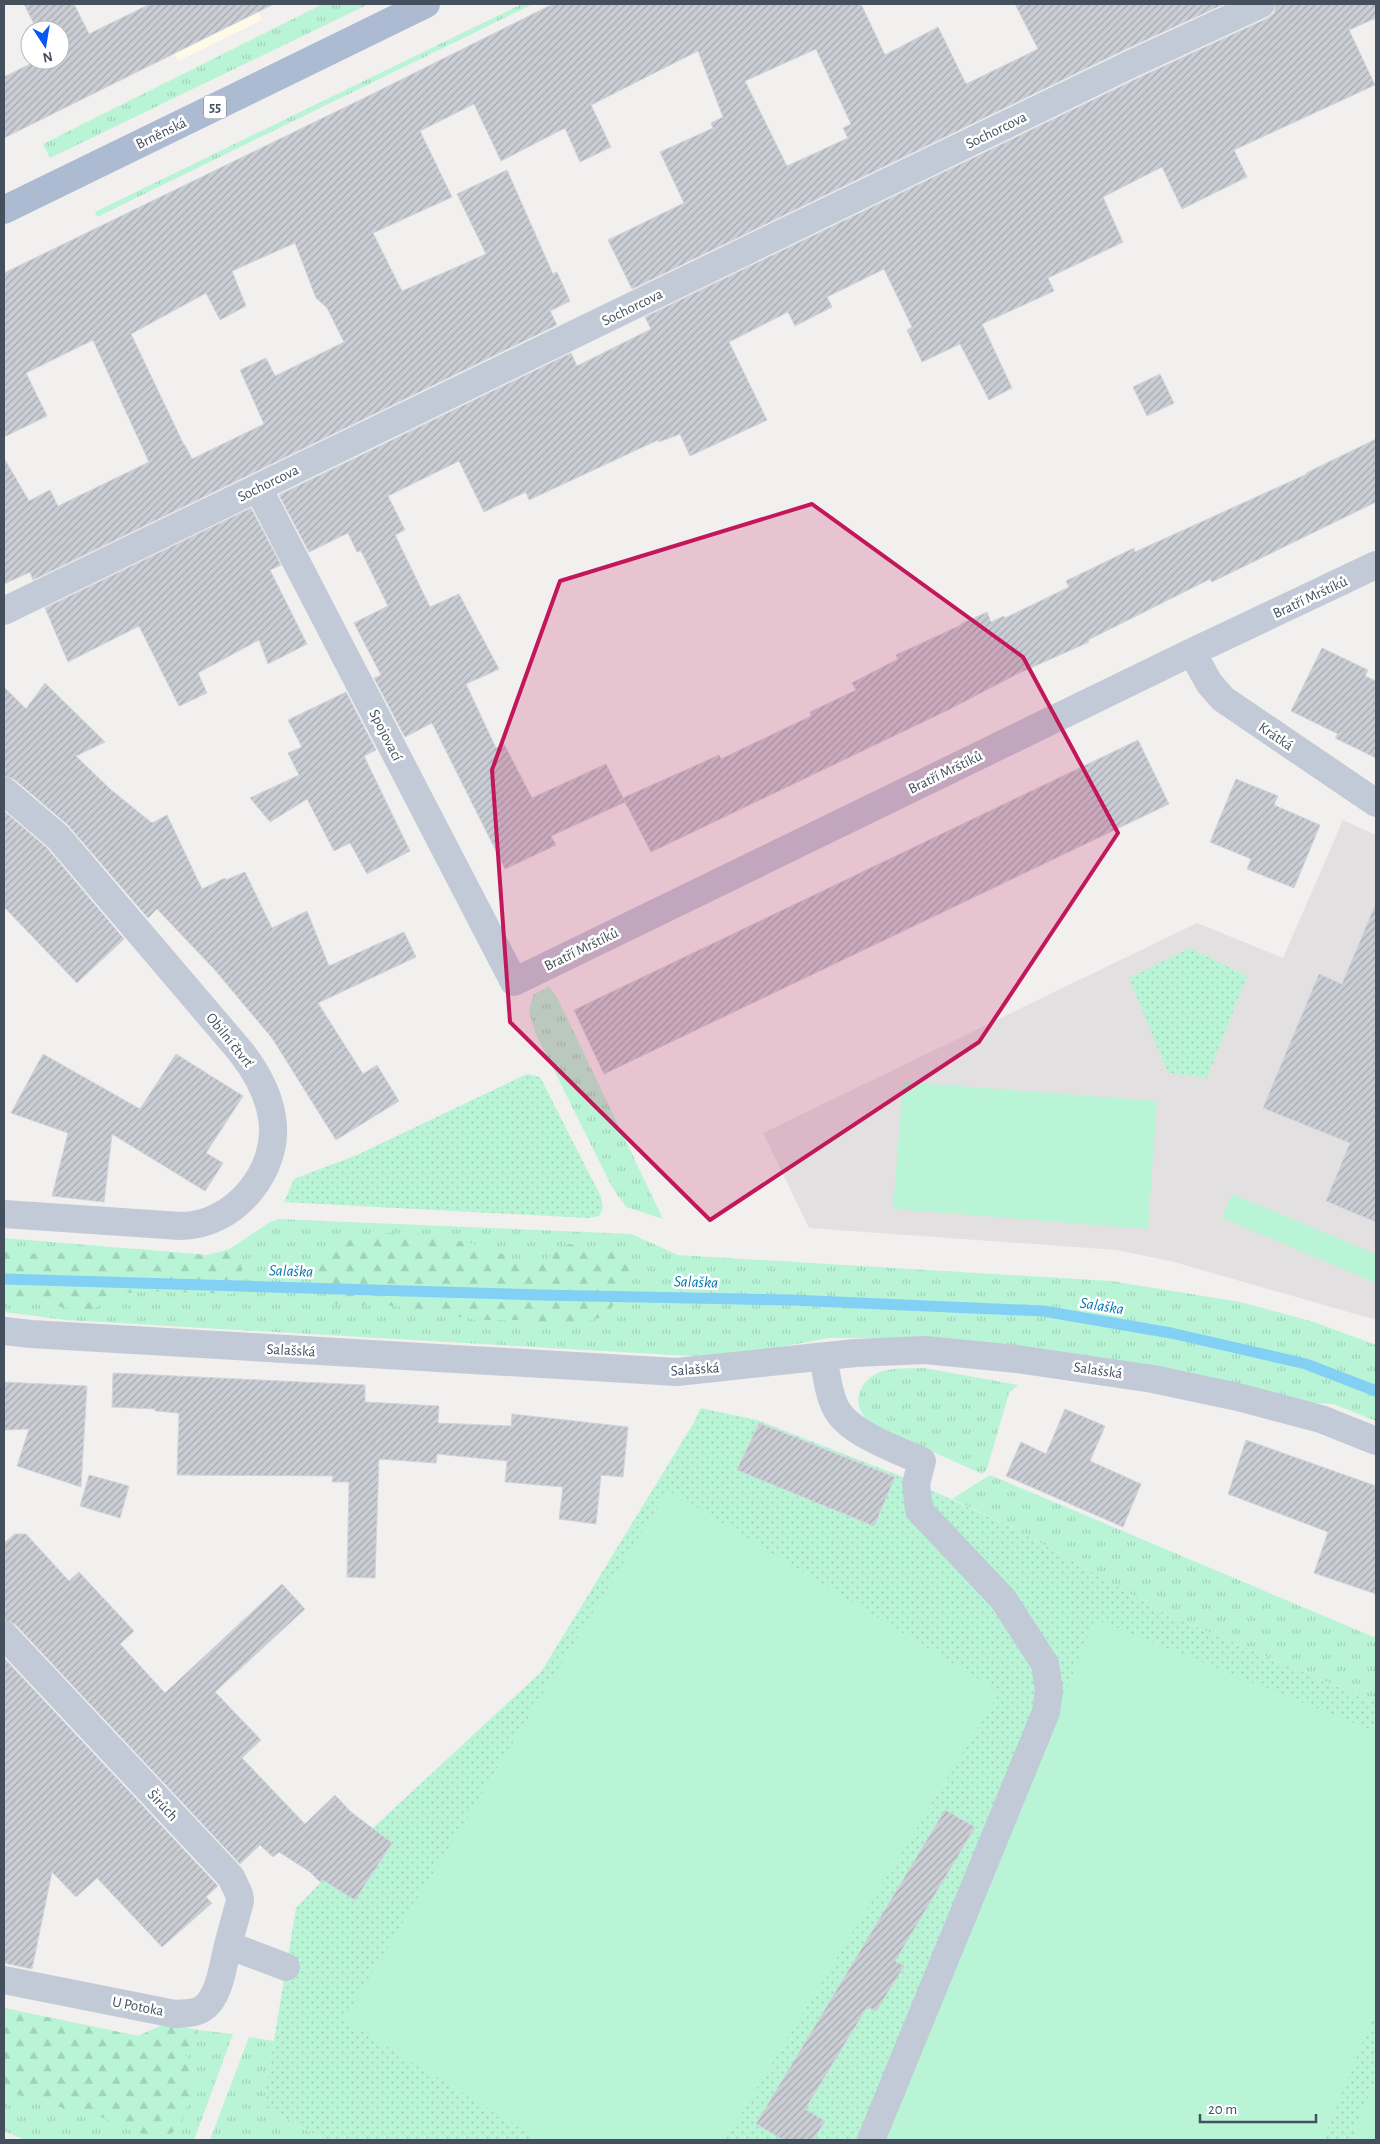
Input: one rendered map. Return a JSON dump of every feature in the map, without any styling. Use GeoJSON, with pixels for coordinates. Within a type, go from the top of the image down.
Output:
{"type":"FeatureCollection","features":[{"type":"Feature","properties":{"kind":"main road","name":"Brněnská"},"geometry":{"type":"LineString","coordinates":[[4,210],[426,4]]}},
{"type":"Feature","properties":{"kind":"street","name":"Sochorcova"},"geometry":{"type":"LineString","coordinates":[[4,611],[1131,64],[1261,4]]}},
{"type":"Feature","properties":{"kind":"street","name":"Spojovací"},"geometry":{"type":"LineString","coordinates":[[258,488],[514,982]]}},
{"type":"Feature","properties":{"kind":"street","name":"Bratří Mrštíků"},"geometry":{"type":"LineString","coordinates":[[514,982],[1192,652],[1376,565]]}},
{"type":"Feature","properties":{"kind":"street","name":"Krátká"},"geometry":{"type":"LineString","coordinates":[[1192,652],[1208,683],[1223,700],[1376,803]]}},
{"type":"Feature","properties":{"kind":"street","name":"Obilní čtvrť"},"geometry":{"type":"LineString","coordinates":[[4,791],[58,837],[241,1052],[256,1074],[265,1092],[272,1117],[273,1130],[268,1157],[249,1193],[223,1216],[207,1223],[181,1226],[4,1214]]}},
{"type":"Feature","properties":{"kind":"street","name":"Salašská"},"geometry":{"type":"LineString","coordinates":[[4,1331],[677,1372],[900,1350],[925,1350],[1085,1368],[1153,1379],[1238,1397],[1321,1419],[1376,1441]]}},
{"type":"Feature","properties":{"kind":"street"},"geometry":{"type":"LineString","coordinates":[[823,1357],[830,1392],[835,1408],[842,1420],[856,1430],[922,1462],[916,1484],[919,1510],[1003,1599],[1045,1664],[1049,1690],[1046,1712],[871,2140]]}},
{"type":"Feature","properties":{"kind":"street","name":"Širůch"},"geometry":{"type":"LineString","coordinates":[[4,1635],[232,1877],[240,1901],[228,1944]]}},
{"type":"Feature","properties":{"kind":"street"},"geometry":{"type":"LineString","coordinates":[[228,1944],[286,1967]]}},
{"type":"Feature","properties":{"kind":"street","name":"U Potoka"},"geometry":{"type":"LineString","coordinates":[[4,1980],[175,2014],[191,2013],[202,2009],[210,2002],[216,1991],[228,1944]]}},
{"type":"Feature","properties":{"kind":"highlighted area"},"geometry":{"type":"Polygon","coordinates":[[[812,504],[1023,657],[1118,833],[979,1042],[710,1220],[510,1022],[492,770],[560,581],[812,504]]]}},
{"type":"Feature","properties":{"kind":"shaded area"},"geometry":{"type":"Polygon","coordinates":[[[151,4],[254,4],[262,20],[178,61],[151,4]]]}},
{"type":"Feature","properties":{"kind":"shaded area"},"geometry":{"type":"Polygon","coordinates":[[[1343,820],[1376,835],[1376,1320],[1174,1262],[1117,1250],[809,1228],[763,1133],[1197,923],[1283,958],[1343,820]]]}},
{"type":"Feature","properties":{"kind":"green space"},"geometry":{"type":"Polygon","coordinates":[[[323,4],[369,4],[50,158],[43,144],[323,4]]]}},
{"type":"Feature","properties":{"kind":"green space"},"geometry":{"type":"Polygon","coordinates":[[[522,4],[533,4],[97,217],[95,212],[522,4]]]}},
{"type":"Feature","properties":{"kind":"green space"},"geometry":{"type":"Polygon","coordinates":[[[1190,948],[1247,976],[1207,1078],[1168,1073],[1129,978],[1190,948]]]}},
{"type":"Feature","properties":{"kind":"green space"},"geometry":{"type":"Polygon","coordinates":[[[549,986],[558,999],[663,1219],[626,1207],[612,1187],[535,1032],[529,1011],[533,995],[549,986]]]}},
{"type":"Feature","properties":{"kind":"green space"},"geometry":{"type":"Polygon","coordinates":[[[527,1074],[540,1077],[601,1197],[603,1208],[599,1216],[588,1218],[284,1202],[294,1179],[357,1155],[527,1074]]]}},
{"type":"Feature","properties":{"kind":"green space"},"geometry":{"type":"Polygon","coordinates":[[[903,1082],[1157,1101],[1148,1229],[893,1209],[903,1082]]]}},
{"type":"Feature","properties":{"kind":"green space"},"geometry":{"type":"Polygon","coordinates":[[[1232,1194],[1376,1254],[1376,1283],[1222,1218],[1232,1194]]]}},
{"type":"Feature","properties":{"kind":"green space"},"geometry":{"type":"Polygon","coordinates":[[[278,1219],[631,1234],[678,1255],[1111,1281],[1240,1302],[1314,1322],[1376,1345],[1376,1421],[1333,1404],[1299,1402],[1206,1376],[1103,1360],[1002,1348],[882,1338],[829,1338],[747,1353],[691,1356],[67,1320],[4,1312],[4,1238],[207,1255],[228,1250],[270,1222],[278,1219]]]}},
{"type":"Feature","properties":{"kind":"green space"},"geometry":{"type":"Polygon","coordinates":[[[382,1233],[425,1234],[474,1244],[503,1254],[513,1262],[529,1267],[541,1264],[557,1250],[569,1244],[626,1253],[632,1272],[607,1316],[565,1327],[516,1320],[478,1320],[396,1306],[336,1304],[317,1288],[314,1265],[335,1243],[382,1233]]]}},
{"type":"Feature","properties":{"kind":"green space"},"geometry":{"type":"Polygon","coordinates":[[[4,1249],[36,1254],[138,1249],[207,1255],[228,1250],[239,1256],[242,1267],[242,1281],[233,1294],[147,1291],[127,1293],[86,1312],[42,1303],[4,1300],[4,1249]]]}},
{"type":"Feature","properties":{"kind":"green space"},"geometry":{"type":"Polygon","coordinates":[[[924,1368],[1018,1385],[1009,1393],[987,1469],[982,1474],[869,1423],[861,1410],[858,1401],[860,1392],[867,1380],[874,1375],[889,1370],[924,1368]]]}},
{"type":"Feature","properties":{"kind":"green space"},"geometry":{"type":"Polygon","coordinates":[[[701,1408],[757,1420],[898,1475],[1018,1530],[1164,1613],[1376,1703],[1376,2140],[325,2140],[263,2106],[296,1908],[373,1828],[541,1672],[701,1408]]]}},
{"type":"Feature","properties":{"kind":"green space"},"geometry":{"type":"Polygon","coordinates":[[[990,1475],[1376,1638],[1376,1703],[1164,1613],[1018,1530],[952,1499],[990,1475]]]}},
{"type":"Feature","properties":{"kind":"green space"},"geometry":{"type":"Polygon","coordinates":[[[668,1490],[1000,1692],[725,2140],[540,2140],[343,2020],[668,1490]]]}},
{"type":"Feature","properties":{"kind":"green space"},"geometry":{"type":"Polygon","coordinates":[[[1095,1619],[1376,1732],[1376,2009],[1323,2140],[884,2140],[1095,1619]]]}},
{"type":"Feature","properties":{"kind":"green space"},"geometry":{"type":"Polygon","coordinates":[[[4,2008],[138,2036],[165,2024],[233,2034],[194,2140],[25,2140],[4,2131],[4,2008]]]}},
{"type":"Feature","properties":{"kind":"green space"},"geometry":{"type":"Polygon","coordinates":[[[4,2008],[138,2036],[165,2024],[198,2030],[186,2054],[192,2071],[192,2091],[180,2127],[163,2140],[101,2117],[31,2100],[4,2087],[4,2008]]]}},
{"type":"Feature","properties":{"kind":"green space"},"geometry":{"type":"Polygon","coordinates":[[[249,2037],[274,2041],[263,2106],[325,2140],[210,2140],[249,2037]]]}},
{"type":"Feature","properties":{"kind":"green space"},"geometry":{"type":"Polygon","coordinates":[[[1376,2077],[1376,2140],[1351,2140],[1376,2077]]]}},
{"type":"Feature","properties":{"kind":"building"},"geometry":{"type":"Polygon","coordinates":[[[24,4],[74,4],[89,34],[150,4],[274,4],[4,138],[4,77],[20,69],[70,70],[70,20],[32,20],[24,4]]]}},
{"type":"Feature","properties":{"kind":"building"},"geometry":{"type":"Polygon","coordinates":[[[553,4],[861,4],[885,55],[938,27],[966,84],[1038,49],[1015,4],[1224,4],[1124,50],[632,289],[608,240],[684,203],[660,152],[713,128],[711,123],[723,117],[698,51],[591,105],[611,147],[580,162],[565,128],[501,161],[474,104],[420,131],[452,197],[373,233],[402,291],[486,254],[457,194],[507,170],[553,274],[557,272],[570,301],[550,311],[557,325],[33,580],[30,572],[4,584],[4,458],[29,501],[50,490],[58,506],[149,462],[93,340],[26,373],[47,416],[4,437],[4,273],[553,4]],[[816,49],[745,81],[787,166],[848,138],[843,128],[851,124],[816,49]],[[295,243],[232,271],[246,306],[220,320],[206,293],[131,334],[192,459],[264,424],[240,370],[266,358],[275,376],[344,342],[327,308],[316,298],[295,243]]]}},
{"type":"Feature","properties":{"kind":"building"},"geometry":{"type":"Polygon","coordinates":[[[1276,4],[1376,4],[1376,18],[1349,30],[1375,85],[1234,150],[1247,177],[1182,209],[1162,167],[1103,197],[1123,242],[1048,278],[1054,291],[982,324],[1012,388],[989,400],[960,344],[922,362],[907,330],[912,327],[884,269],[827,297],[832,307],[795,326],[788,312],[729,342],[767,420],[690,456],[680,434],[659,442],[658,440],[529,500],[526,492],[484,512],[459,461],[388,496],[405,530],[395,535],[430,607],[459,594],[499,669],[466,684],[496,748],[504,744],[532,798],[606,764],[625,802],[551,836],[556,845],[505,869],[432,723],[405,737],[374,678],[381,675],[354,623],[388,606],[361,551],[357,552],[348,533],[309,552],[279,495],[571,353],[577,366],[651,329],[645,317],[1138,78],[1268,18],[1274,13],[1276,4]]]}},
{"type":"Feature","properties":{"kind":"building"},"geometry":{"type":"Polygon","coordinates":[[[1160,374],[1174,403],[1147,416],[1133,387],[1160,374]]]}},
{"type":"Feature","properties":{"kind":"building"},"geometry":{"type":"Polygon","coordinates":[[[1376,439],[1376,502],[1212,582],[1210,579],[1088,640],[1089,642],[1017,674],[948,710],[651,852],[623,798],[719,755],[721,759],[811,716],[810,712],[856,690],[852,683],[898,659],[896,655],[961,624],[987,612],[991,622],[1004,616],[1005,618],[1069,587],[1066,581],[1134,548],[1135,552],[1307,474],[1376,439]]]}},
{"type":"Feature","properties":{"kind":"building"},"geometry":{"type":"Polygon","coordinates":[[[251,508],[281,565],[270,570],[307,644],[268,664],[259,640],[198,673],[207,693],[179,706],[139,626],[68,662],[45,608],[251,508]]]}},
{"type":"Feature","properties":{"kind":"building"},"geometry":{"type":"Polygon","coordinates":[[[1322,648],[1368,670],[1365,676],[1376,681],[1376,758],[1335,738],[1338,734],[1291,711],[1322,648]]]}},
{"type":"Feature","properties":{"kind":"building"},"geometry":{"type":"Polygon","coordinates":[[[45,683],[105,742],[76,756],[110,789],[152,823],[167,815],[202,889],[225,878],[226,880],[245,872],[272,928],[307,911],[329,966],[404,932],[416,957],[318,1003],[363,1074],[377,1065],[399,1101],[336,1140],[272,1038],[214,969],[157,909],[148,918],[68,825],[14,779],[4,776],[4,687],[26,709],[45,683]]]}},
{"type":"Feature","properties":{"kind":"building"},"geometry":{"type":"Polygon","coordinates":[[[346,692],[376,750],[364,756],[410,851],[367,874],[350,843],[334,851],[307,799],[270,822],[250,798],[299,775],[288,753],[302,747],[288,720],[346,692]]]}},
{"type":"Feature","properties":{"kind":"building"},"geometry":{"type":"Polygon","coordinates":[[[1138,740],[1169,804],[604,1074],[574,1010],[1138,740]]]}},
{"type":"Feature","properties":{"kind":"building"},"geometry":{"type":"Polygon","coordinates":[[[1236,779],[1278,796],[1274,805],[1320,825],[1294,888],[1247,869],[1251,859],[1210,842],[1236,779]]]}},
{"type":"Feature","properties":{"kind":"building"},"geometry":{"type":"Polygon","coordinates":[[[4,811],[47,848],[124,939],[77,983],[4,907],[4,811]]]}},
{"type":"Feature","properties":{"kind":"building"},"geometry":{"type":"Polygon","coordinates":[[[1376,903],[1376,1222],[1326,1201],[1350,1143],[1263,1108],[1319,974],[1342,984],[1376,903]]]}},
{"type":"Feature","properties":{"kind":"building"},"geometry":{"type":"Polygon","coordinates":[[[43,1054],[140,1109],[176,1054],[243,1096],[206,1153],[223,1163],[205,1191],[112,1134],[104,1202],[52,1196],[68,1133],[11,1113],[43,1054]]]}},
{"type":"Feature","properties":{"kind":"building"},"geometry":{"type":"Polygon","coordinates":[[[113,1373],[365,1385],[365,1402],[439,1406],[438,1423],[511,1426],[512,1414],[628,1427],[623,1477],[601,1475],[596,1524],[559,1519],[563,1487],[505,1482],[507,1461],[437,1454],[436,1463],[379,1459],[375,1578],[347,1577],[349,1482],[332,1482],[333,1476],[177,1475],[179,1413],[155,1411],[155,1409],[112,1407],[113,1373]]]}},
{"type":"Feature","properties":{"kind":"building"},"geometry":{"type":"Polygon","coordinates":[[[4,1382],[87,1386],[81,1487],[17,1466],[29,1429],[4,1430],[4,1382]]]}},
{"type":"Feature","properties":{"kind":"building"},"geometry":{"type":"Polygon","coordinates":[[[1065,1409],[1105,1426],[1090,1461],[1141,1484],[1123,1527],[1006,1476],[1021,1442],[1046,1454],[1065,1409]]]}},
{"type":"Feature","properties":{"kind":"building"},"geometry":{"type":"Polygon","coordinates":[[[759,1423],[895,1477],[874,1526],[737,1470],[759,1423]]]}},
{"type":"Feature","properties":{"kind":"building"},"geometry":{"type":"Polygon","coordinates":[[[1246,1440],[1376,1486],[1376,1594],[1314,1573],[1328,1532],[1228,1494],[1246,1440]]]}},
{"type":"Feature","properties":{"kind":"building"},"geometry":{"type":"Polygon","coordinates":[[[89,1475],[129,1486],[120,1518],[80,1506],[89,1475]]]}},
{"type":"Feature","properties":{"kind":"building"},"geometry":{"type":"Polygon","coordinates":[[[15,1534],[26,1534],[69,1581],[79,1572],[134,1631],[120,1644],[165,1693],[282,1584],[305,1609],[215,1692],[261,1740],[242,1758],[305,1824],[335,1795],[351,1812],[392,1843],[355,1900],[323,1880],[320,1882],[310,1872],[279,1852],[273,1857],[260,1845],[240,1864],[15,1624],[4,1620],[4,1543],[15,1534]]]}},
{"type":"Feature","properties":{"kind":"building"},"geometry":{"type":"Polygon","coordinates":[[[4,1658],[218,1886],[206,1897],[212,1903],[162,1947],[97,1878],[76,1897],[52,1872],[32,1969],[4,1963],[4,1658]]]}},
{"type":"Feature","properties":{"kind":"building"},"geometry":{"type":"Polygon","coordinates":[[[945,1810],[975,1827],[895,1961],[904,1966],[876,2011],[867,2007],[805,2109],[825,2121],[813,2140],[784,2140],[756,2124],[945,1810]]]}},
{"type":"Feature","properties":{"kind":"waterway","name":"Salaška"},"geometry":{"type":"LineString","coordinates":[[4,1279],[540,1295],[792,1300],[1043,1311],[1171,1333],[1306,1364],[1376,1391]]}}]}
